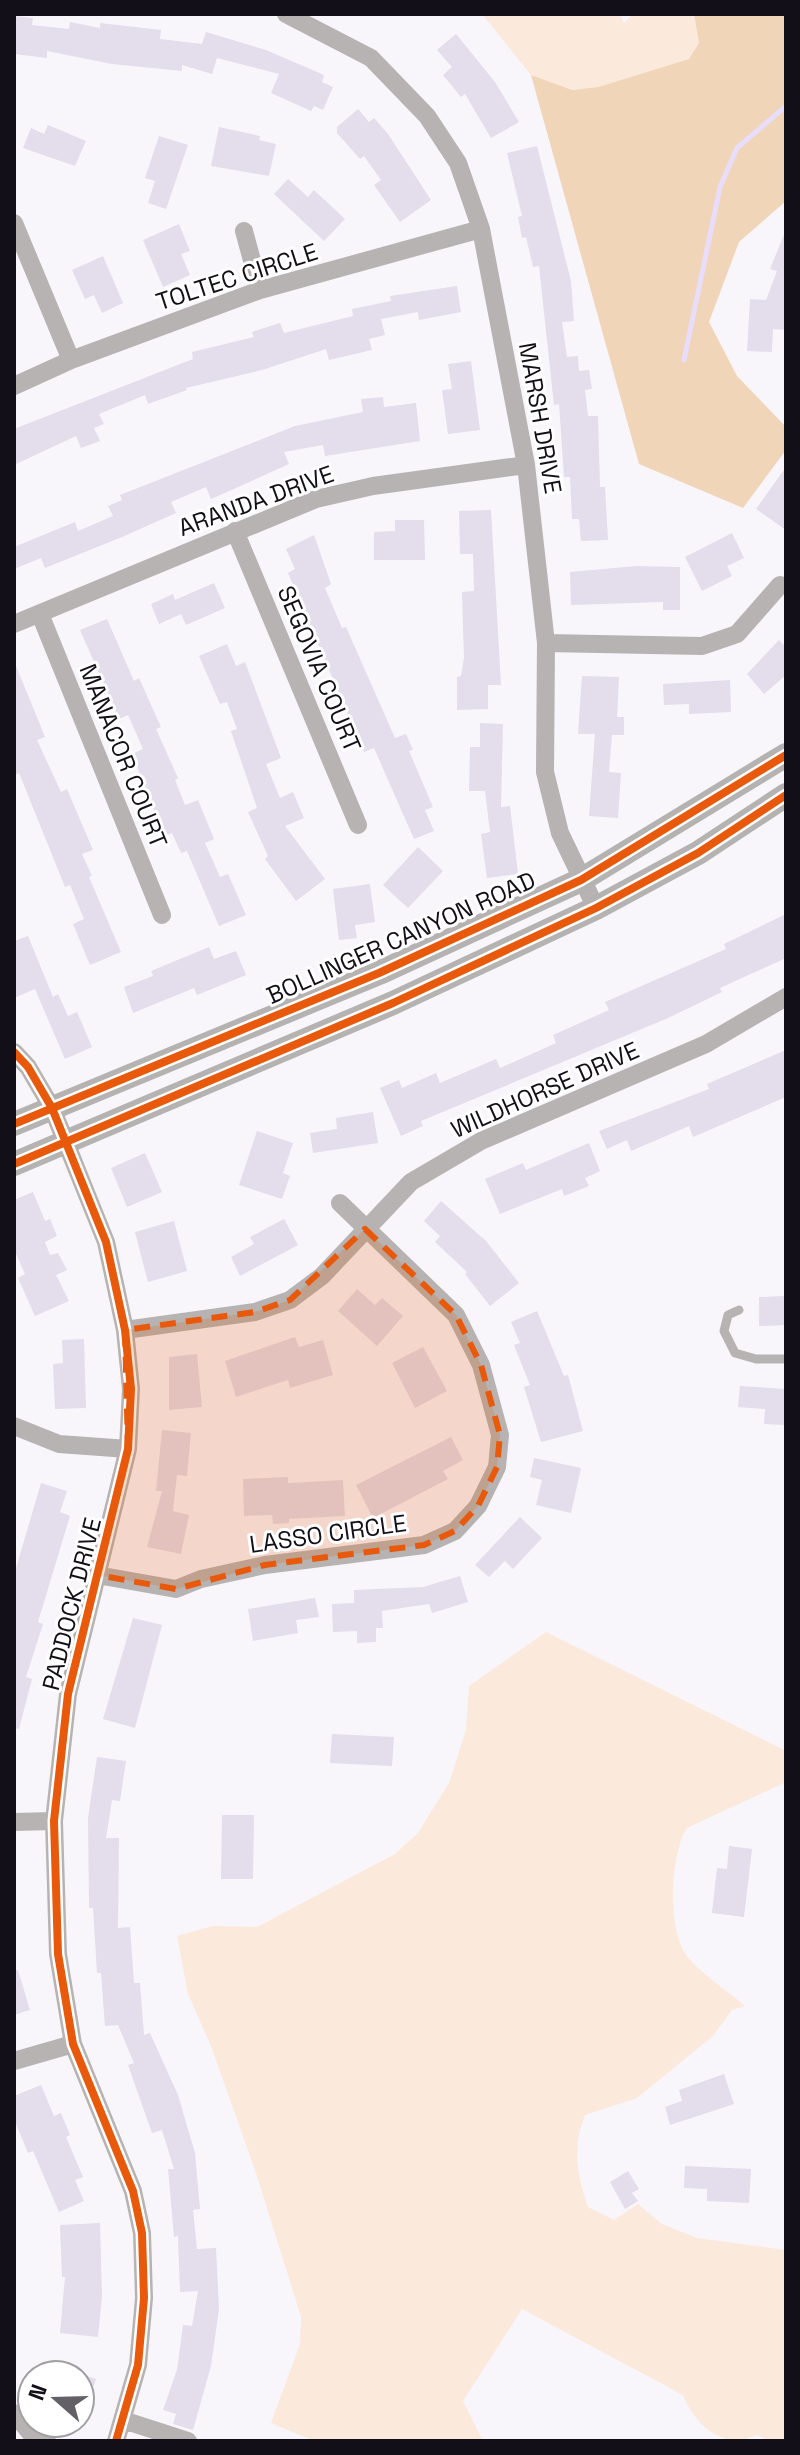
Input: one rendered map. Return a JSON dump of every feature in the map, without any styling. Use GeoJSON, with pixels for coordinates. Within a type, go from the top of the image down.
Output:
{"type":"FeatureCollection","features":[{"type":"Feature","properties":{"kind":"main road","name":"BOLLINGER CANYON ROAD"},"geometry":{"type":"LineString","coordinates":[[14,1124],[379,973],[581,880],[786,755]]}},
{"type":"Feature","properties":{"kind":"main road"},"geometry":{"type":"LineString","coordinates":[[14,1164],[393,1003],[596,908],[698,853],[786,795]]}},
{"type":"Feature","properties":{"kind":"street","name":"MARSH DRIVE"},"geometry":{"type":"LineString","coordinates":[[286,14],[371,58],[427,116],[458,163],[481,229],[526,465],[546,643],[545,772],[560,833],[596,908]]}},
{"type":"Feature","properties":{"kind":"street"},"geometry":{"type":"LineString","coordinates":[[14,223],[71,360]]}},
{"type":"Feature","properties":{"kind":"street","name":"TOLTEC CIRCLE"},"geometry":{"type":"LineString","coordinates":[[14,386],[71,360],[260,290],[481,229]]}},
{"type":"Feature","properties":{"kind":"street"},"geometry":{"type":"LineString","coordinates":[[244,231],[260,290]]}},
{"type":"Feature","properties":{"kind":"street","name":"ARANDA DRIVE"},"geometry":{"type":"LineString","coordinates":[[14,624],[316,499],[359,489],[526,465]]}},
{"type":"Feature","properties":{"kind":"street","name":"SEGOVIA COURT"},"geometry":{"type":"LineString","coordinates":[[235,531],[358,825]]}},
{"type":"Feature","properties":{"kind":"street"},"geometry":{"type":"LineString","coordinates":[[546,643],[702,646],[737,634],[780,585]]}},
{"type":"Feature","properties":{"kind":"street","name":"MANACOR COURT"},"geometry":{"type":"LineString","coordinates":[[40,614],[162,915]]}},
{"type":"Feature","properties":{"kind":"street","name":"WILDHORSE DRIVE"},"geometry":{"type":"LineString","coordinates":[[125,1330],[255,1312],[290,1300],[322,1276],[411,1182],[481,1141],[706,1044],[786,997]]}},
{"type":"Feature","properties":{"kind":"street"},"geometry":{"type":"LineString","coordinates":[[14,1052],[28,1067],[52,1108]]}},
{"type":"Feature","properties":{"kind":"street","name":"PADDOCK DRIVE"},"geometry":{"type":"LineString","coordinates":[[52,1108],[106,1242],[125,1330],[131,1389],[128,1449],[68,1694],[54,1821],[58,1954],[73,2044],[133,2191],[142,2233],[144,2298],[138,2365],[116,2441]]}},
{"type":"Feature","properties":{"kind":"street","name":"LASSO CIRCLE"},"geometry":{"type":"LineString","coordinates":[[97,1575],[176,1589],[201,1579],[265,1565],[424,1545],[455,1531],[478,1506],[497,1467],[500,1435],[481,1365],[456,1315],[340,1203]]}},
{"type":"Feature","properties":{"kind":"street"},"geometry":{"type":"LineString","coordinates":[[14,1426],[59,1444],[128,1449]]}},
{"type":"Feature","properties":{"kind":"street"},"geometry":{"type":"LineString","coordinates":[[14,1822],[54,1821]]}},
{"type":"Feature","properties":{"kind":"street"},"geometry":{"type":"LineString","coordinates":[[14,2061],[73,2044]]}},
{"type":"Feature","properties":{"kind":"street"},"geometry":{"type":"LineString","coordinates":[[14,2413],[32,2435],[47,2441]]}},
{"type":"Feature","properties":{"kind":"street"},"geometry":{"type":"LineString","coordinates":[[123,2420],[188,2441]]}},
{"type":"Feature","properties":{"kind":"lane"},"geometry":{"type":"LineString","coordinates":[[739,1310],[728,1315],[724,1331],[735,1353],[756,1359],[786,1359]]}},
{"type":"Feature","properties":{"kind":"highlighted area"},"geometry":{"type":"Polygon","coordinates":[[[365,1229],[456,1315],[481,1365],[500,1435],[497,1467],[478,1506],[455,1531],[424,1545],[265,1565],[176,1589],[97,1575],[128,1449],[125,1330],[255,1312],[290,1300],[365,1229]]]}},
{"type":"Feature","properties":{"kind":"shaded area"},"geometry":{"type":"Polygon","coordinates":[[[482,14],[620,14],[624,23],[633,14],[694,14],[699,43],[689,59],[598,87],[571,90],[531,75],[482,14]]]}},
{"type":"Feature","properties":{"kind":"shaded area"},"geometry":{"type":"Polygon","coordinates":[[[694,14],[786,14],[786,201],[739,242],[709,322],[737,376],[786,427],[786,450],[743,508],[639,464],[531,75],[572,90],[598,87],[689,59],[699,43],[694,14]]]}},
{"type":"Feature","properties":{"kind":"shaded area"},"geometry":{"type":"Polygon","coordinates":[[[546,1632],[786,1751],[786,1782],[687,1828],[681,1840],[674,1873],[676,1929],[687,1956],[745,2006],[732,2010],[713,2036],[637,2098],[585,2115],[577,2150],[588,2207],[614,2220],[638,2204],[662,2224],[697,2238],[786,2250],[786,2441],[769,2441],[757,2435],[733,2440],[712,2433],[695,2417],[683,2395],[522,2309],[463,2401],[483,2441],[314,2441],[271,2423],[300,2344],[301,2317],[256,2173],[211,2046],[188,1994],[177,1936],[213,1926],[257,1927],[395,1854],[418,1833],[449,1783],[466,1730],[469,1686],[546,1632]]]}},
{"type":"Feature","properties":{"kind":"building"},"geometry":{"type":"Polygon","coordinates":[[[14,16],[33,18],[32,25],[69,29],[70,22],[100,28],[100,23],[161,30],[160,39],[202,44],[206,32],[266,50],[324,75],[322,82],[333,87],[323,110],[314,106],[311,111],[271,93],[279,74],[217,58],[212,74],[182,65],[182,71],[112,64],[47,51],[47,58],[14,54],[14,16]]]}},
{"type":"Feature","properties":{"kind":"building"},"geometry":{"type":"Polygon","coordinates":[[[456,34],[495,82],[519,122],[491,138],[465,94],[461,97],[443,75],[452,67],[437,50],[456,34]]]}},
{"type":"Feature","properties":{"kind":"building"},"geometry":{"type":"Polygon","coordinates":[[[358,109],[369,122],[374,118],[388,134],[431,200],[400,222],[374,185],[381,180],[364,156],[360,159],[337,133],[337,127],[358,109]]]}},
{"type":"Feature","properties":{"kind":"building"},"geometry":{"type":"Polygon","coordinates":[[[48,125],[86,141],[75,166],[23,148],[31,128],[44,134],[48,125]]]}},
{"type":"Feature","properties":{"kind":"building"},"geometry":{"type":"Polygon","coordinates":[[[219,127],[260,136],[259,140],[276,144],[269,176],[211,166],[219,127]]]}},
{"type":"Feature","properties":{"kind":"building"},"geometry":{"type":"Polygon","coordinates":[[[159,136],[188,145],[166,209],[148,203],[155,181],[145,178],[159,136]]]}},
{"type":"Feature","properties":{"kind":"building"},"geometry":{"type":"Polygon","coordinates":[[[537,146],[571,281],[574,321],[562,322],[567,357],[578,356],[579,371],[589,370],[592,389],[585,390],[588,416],[598,416],[600,487],[605,487],[608,540],[581,541],[579,519],[572,519],[570,477],[564,477],[559,404],[554,405],[539,266],[533,267],[526,237],[522,238],[518,217],[522,216],[507,153],[537,146]]]}},
{"type":"Feature","properties":{"kind":"building"},"geometry":{"type":"Polygon","coordinates":[[[288,179],[308,197],[314,190],[345,219],[324,241],[274,194],[288,179]]]}},
{"type":"Feature","properties":{"kind":"building"},"geometry":{"type":"Polygon","coordinates":[[[179,224],[190,251],[181,254],[190,275],[163,287],[143,240],[179,224]]]}},
{"type":"Feature","properties":{"kind":"building"},"geometry":{"type":"Polygon","coordinates":[[[786,230],[786,330],[773,329],[772,352],[747,351],[750,299],[766,300],[777,271],[770,269],[786,230]]]}},
{"type":"Feature","properties":{"kind":"building"},"geometry":{"type":"Polygon","coordinates":[[[103,256],[123,303],[102,313],[94,295],[85,299],[72,270],[103,256]]]}},
{"type":"Feature","properties":{"kind":"building"},"geometry":{"type":"Polygon","coordinates":[[[457,286],[461,312],[419,320],[418,312],[381,319],[385,335],[369,339],[372,350],[329,360],[326,349],[262,370],[186,388],[148,404],[145,395],[99,414],[104,424],[94,428],[100,441],[81,448],[76,436],[14,465],[14,429],[193,359],[192,352],[254,337],[252,332],[280,323],[284,333],[353,316],[352,309],[391,301],[390,296],[457,286]]]}},
{"type":"Feature","properties":{"kind":"building"},"geometry":{"type":"Polygon","coordinates":[[[471,361],[480,430],[448,434],[442,390],[452,389],[448,364],[471,361]]]}},
{"type":"Feature","properties":{"kind":"building"},"geometry":{"type":"Polygon","coordinates":[[[383,397],[384,407],[416,403],[420,441],[325,456],[323,445],[284,452],[289,464],[211,499],[206,487],[171,502],[176,513],[122,537],[45,568],[41,558],[14,569],[14,547],[75,522],[78,531],[113,516],[108,506],[122,500],[120,495],[295,426],[363,412],[361,399],[383,397]]]}},
{"type":"Feature","properties":{"kind":"building"},"geometry":{"type":"Polygon","coordinates":[[[786,467],[786,530],[756,509],[786,467]]]}},
{"type":"Feature","properties":{"kind":"building"},"geometry":{"type":"Polygon","coordinates":[[[491,510],[501,685],[488,685],[488,709],[457,710],[457,677],[461,676],[464,658],[462,592],[474,591],[473,554],[460,554],[459,511],[491,510]]]}},
{"type":"Feature","properties":{"kind":"building"},"geometry":{"type":"Polygon","coordinates":[[[395,520],[424,520],[425,560],[374,560],[374,532],[395,531],[395,520]]]}},
{"type":"Feature","properties":{"kind":"building"},"geometry":{"type":"Polygon","coordinates":[[[732,533],[744,558],[727,566],[732,576],[702,591],[685,557],[732,533]]]}},
{"type":"Feature","properties":{"kind":"building"},"geometry":{"type":"Polygon","coordinates":[[[314,535],[331,584],[325,588],[342,628],[346,627],[395,738],[406,734],[413,750],[409,751],[433,807],[425,810],[434,831],[414,839],[374,748],[364,752],[288,573],[295,569],[286,549],[314,535]]]}},
{"type":"Feature","properties":{"kind":"building"},"geometry":{"type":"Polygon","coordinates":[[[637,566],[680,567],[680,610],[663,610],[663,602],[571,605],[570,572],[637,566]]]}},
{"type":"Feature","properties":{"kind":"building"},"geometry":{"type":"Polygon","coordinates":[[[214,583],[225,608],[186,625],[181,614],[159,624],[151,604],[173,594],[175,600],[214,583]]]}},
{"type":"Feature","properties":{"kind":"building"},"geometry":{"type":"Polygon","coordinates":[[[107,619],[134,681],[139,678],[161,727],[156,729],[178,778],[175,780],[185,805],[198,800],[214,839],[205,843],[220,877],[228,874],[246,915],[219,926],[187,851],[181,853],[172,833],[164,836],[132,754],[143,749],[128,715],[119,719],[80,630],[107,619]]]}},
{"type":"Feature","properties":{"kind":"building"},"geometry":{"type":"Polygon","coordinates":[[[779,640],[786,647],[786,675],[764,694],[747,674],[779,640]]]}},
{"type":"Feature","properties":{"kind":"building"},"geometry":{"type":"Polygon","coordinates":[[[227,644],[236,666],[245,662],[281,758],[266,764],[280,798],[293,792],[304,818],[285,826],[325,879],[296,901],[265,859],[268,856],[248,812],[257,808],[231,731],[237,729],[227,702],[220,704],[199,656],[227,644]]]}},
{"type":"Feature","properties":{"kind":"building"},"geometry":{"type":"Polygon","coordinates":[[[14,661],[45,737],[37,740],[61,792],[67,789],[93,850],[82,854],[121,952],[90,965],[73,924],[84,919],[70,885],[65,887],[19,773],[14,775],[14,661]]]}},
{"type":"Feature","properties":{"kind":"building"},"geometry":{"type":"Polygon","coordinates":[[[582,676],[619,677],[617,717],[624,717],[624,735],[612,735],[609,772],[621,773],[618,818],[589,816],[595,734],[578,734],[582,676]]]}},
{"type":"Feature","properties":{"kind":"building"},"geometry":{"type":"Polygon","coordinates":[[[730,680],[731,712],[689,714],[689,704],[664,705],[663,684],[730,680]]]}},
{"type":"Feature","properties":{"kind":"building"},"geometry":{"type":"Polygon","coordinates":[[[480,723],[503,724],[501,807],[510,806],[518,874],[487,878],[481,834],[490,832],[485,791],[469,791],[470,747],[480,747],[480,723]]]}},
{"type":"Feature","properties":{"kind":"building"},"geometry":{"type":"Polygon","coordinates":[[[418,847],[443,871],[408,908],[383,885],[418,847]]]}},
{"type":"Feature","properties":{"kind":"building"},"geometry":{"type":"Polygon","coordinates":[[[370,884],[375,922],[355,925],[357,938],[339,940],[333,889],[370,884]]]}},
{"type":"Feature","properties":{"kind":"building"},"geometry":{"type":"Polygon","coordinates":[[[786,914],[786,958],[720,988],[722,992],[668,1018],[421,1121],[423,1126],[401,1136],[380,1088],[399,1080],[402,1088],[436,1073],[440,1083],[496,1059],[500,1068],[556,1043],[553,1035],[609,1010],[605,1002],[726,949],[724,944],[786,914]]]}},
{"type":"Feature","properties":{"kind":"building"},"geometry":{"type":"Polygon","coordinates":[[[28,936],[53,997],[58,994],[68,1016],[77,1012],[92,1047],[65,1059],[35,989],[14,998],[14,941],[28,936]]]}},
{"type":"Feature","properties":{"kind":"building"},"geometry":{"type":"Polygon","coordinates":[[[209,947],[214,959],[236,951],[246,975],[197,995],[194,988],[133,1013],[124,987],[153,976],[151,971],[209,947]]]}},
{"type":"Feature","properties":{"kind":"building"},"geometry":{"type":"Polygon","coordinates":[[[786,1050],[786,1097],[693,1137],[689,1126],[631,1151],[627,1140],[607,1149],[599,1131],[709,1089],[707,1084],[786,1050]]]}},
{"type":"Feature","properties":{"kind":"building"},"geometry":{"type":"Polygon","coordinates":[[[373,1112],[378,1143],[313,1153],[310,1133],[337,1129],[336,1118],[373,1112]]]}},
{"type":"Feature","properties":{"kind":"building"},"geometry":{"type":"Polygon","coordinates":[[[257,1131],[293,1143],[283,1173],[290,1176],[282,1199],[239,1185],[257,1131]]]}},
{"type":"Feature","properties":{"kind":"building"},"geometry":{"type":"Polygon","coordinates":[[[589,1143],[600,1171],[585,1178],[589,1186],[564,1196],[562,1189],[500,1214],[485,1179],[523,1163],[526,1170],[589,1143]]]}},
{"type":"Feature","properties":{"kind":"building"},"geometry":{"type":"Polygon","coordinates":[[[145,1153],[162,1192],[127,1207],[111,1168],[145,1153]]]}},
{"type":"Feature","properties":{"kind":"building"},"geometry":{"type":"Polygon","coordinates":[[[33,1192],[45,1221],[50,1219],[57,1236],[45,1242],[50,1255],[58,1253],[67,1270],[56,1275],[69,1301],[35,1316],[18,1278],[25,1274],[14,1249],[14,1200],[33,1192]]]}},
{"type":"Feature","properties":{"kind":"building"},"geometry":{"type":"Polygon","coordinates":[[[441,1201],[486,1241],[519,1283],[490,1306],[465,1274],[467,1272],[435,1242],[440,1236],[424,1221],[441,1201]]]}},
{"type":"Feature","properties":{"kind":"building"},"geometry":{"type":"Polygon","coordinates":[[[284,1219],[298,1245],[240,1276],[231,1257],[254,1244],[250,1237],[284,1219]]]}},
{"type":"Feature","properties":{"kind":"building"},"geometry":{"type":"Polygon","coordinates":[[[174,1221],[187,1271],[148,1282],[135,1232],[174,1221]]]}},
{"type":"Feature","properties":{"kind":"building"},"geometry":{"type":"Polygon","coordinates":[[[357,1289],[375,1305],[382,1298],[403,1316],[377,1346],[338,1311],[357,1289]]]}},
{"type":"Feature","properties":{"kind":"building"},"geometry":{"type":"Polygon","coordinates":[[[786,1296],[786,1325],[759,1326],[759,1297],[786,1296]]]}},
{"type":"Feature","properties":{"kind":"building"},"geometry":{"type":"Polygon","coordinates":[[[537,1311],[564,1376],[568,1375],[583,1431],[541,1442],[524,1387],[530,1385],[514,1345],[520,1343],[511,1322],[537,1311]]]}},
{"type":"Feature","properties":{"kind":"building"},"geometry":{"type":"Polygon","coordinates":[[[295,1337],[299,1347],[323,1340],[333,1375],[290,1388],[288,1380],[236,1397],[225,1361],[295,1337]]]}},
{"type":"Feature","properties":{"kind":"building"},"geometry":{"type":"Polygon","coordinates":[[[84,1339],[86,1408],[55,1409],[53,1364],[63,1363],[62,1340],[84,1339]]]}},
{"type":"Feature","properties":{"kind":"building"},"geometry":{"type":"Polygon","coordinates":[[[423,1347],[447,1391],[415,1408],[392,1363],[423,1347]]]}},
{"type":"Feature","properties":{"kind":"building"},"geometry":{"type":"Polygon","coordinates":[[[197,1354],[202,1407],[169,1410],[169,1357],[197,1354]]]}},
{"type":"Feature","properties":{"kind":"building"},"geometry":{"type":"Polygon","coordinates":[[[740,1386],[786,1389],[786,1425],[764,1424],[765,1409],[738,1407],[740,1386]]]}},
{"type":"Feature","properties":{"kind":"building"},"geometry":{"type":"Polygon","coordinates":[[[162,1430],[191,1433],[187,1476],[177,1475],[173,1511],[189,1515],[181,1554],[147,1547],[162,1491],[156,1491],[162,1430]]]}},
{"type":"Feature","properties":{"kind":"building"},"geometry":{"type":"Polygon","coordinates":[[[451,1437],[463,1460],[443,1471],[448,1479],[373,1518],[356,1485],[451,1437]]]}},
{"type":"Feature","properties":{"kind":"building"},"geometry":{"type":"Polygon","coordinates":[[[534,1458],[581,1468],[571,1513],[536,1505],[542,1480],[530,1477],[534,1458]]]}},
{"type":"Feature","properties":{"kind":"building"},"geometry":{"type":"Polygon","coordinates":[[[288,1477],[288,1483],[343,1480],[345,1516],[289,1519],[289,1523],[273,1524],[272,1515],[244,1516],[243,1479],[288,1477]]]}},
{"type":"Feature","properties":{"kind":"building"},"geometry":{"type":"Polygon","coordinates":[[[41,1483],[67,1491],[60,1512],[70,1516],[38,1622],[43,1624],[26,1677],[32,1679],[19,1729],[14,1728],[14,1575],[41,1483]]]}},
{"type":"Feature","properties":{"kind":"building"},"geometry":{"type":"Polygon","coordinates":[[[520,1517],[542,1538],[513,1569],[505,1561],[489,1577],[475,1565],[520,1517]]]}},
{"type":"Feature","properties":{"kind":"building"},"geometry":{"type":"Polygon","coordinates":[[[460,1576],[468,1602],[432,1613],[429,1604],[382,1611],[383,1628],[376,1628],[376,1642],[357,1643],[357,1631],[333,1632],[332,1604],[354,1603],[354,1590],[423,1587],[460,1576]]]}},
{"type":"Feature","properties":{"kind":"building"},"geometry":{"type":"Polygon","coordinates":[[[315,1598],[319,1617],[296,1620],[298,1633],[253,1641],[248,1609],[315,1598]]]}},
{"type":"Feature","properties":{"kind":"building"},"geometry":{"type":"Polygon","coordinates":[[[133,1618],[162,1625],[135,1728],[103,1719],[133,1618]]]}},
{"type":"Feature","properties":{"kind":"building"},"geometry":{"type":"Polygon","coordinates":[[[332,1734],[394,1737],[392,1766],[330,1763],[332,1734]]]}},
{"type":"Feature","properties":{"kind":"building"},"geometry":{"type":"Polygon","coordinates":[[[97,1757],[126,1761],[120,1801],[112,1800],[106,1838],[119,1838],[118,1928],[130,1927],[134,1983],[140,1983],[144,2035],[150,2033],[178,2095],[195,2153],[200,2209],[193,2210],[197,2249],[216,2248],[219,2309],[211,2366],[193,2430],[173,2424],[176,2414],[163,2410],[177,2370],[183,2325],[192,2326],[198,2291],[180,2292],[178,2236],[174,2237],[168,2169],[174,2169],[162,2130],[152,2133],[128,2065],[134,2063],[118,2025],[105,2026],[101,1973],[97,1973],[93,1908],[89,1908],[88,1818],[97,1757]]]}},
{"type":"Feature","properties":{"kind":"building"},"geometry":{"type":"Polygon","coordinates":[[[222,1815],[254,1815],[253,1879],[221,1879],[222,1815]]]}},
{"type":"Feature","properties":{"kind":"building"},"geometry":{"type":"Polygon","coordinates":[[[729,1846],[752,1849],[744,1917],[712,1913],[717,1868],[727,1869],[729,1846]]]}},
{"type":"Feature","properties":{"kind":"building"},"geometry":{"type":"Polygon","coordinates":[[[18,1970],[30,2010],[14,2015],[14,1971],[18,1970]]]}},
{"type":"Feature","properties":{"kind":"building"},"geometry":{"type":"Polygon","coordinates":[[[724,2074],[734,2104],[670,2125],[665,2107],[682,2101],[679,2090],[724,2074]]]}},
{"type":"Feature","properties":{"kind":"building"},"geometry":{"type":"Polygon","coordinates":[[[41,2085],[54,2116],[61,2113],[70,2135],[66,2137],[83,2177],[75,2180],[84,2201],[59,2212],[33,2151],[28,2153],[14,2119],[14,2096],[41,2085]]]}},
{"type":"Feature","properties":{"kind":"building"},"geometry":{"type":"Polygon","coordinates":[[[685,2166],[751,2169],[749,2203],[707,2201],[707,2189],[684,2188],[685,2166]]]}},
{"type":"Feature","properties":{"kind":"building"},"geometry":{"type":"Polygon","coordinates":[[[628,2171],[639,2189],[632,2193],[638,2201],[625,2209],[610,2182],[628,2171]]]}},
{"type":"Feature","properties":{"kind":"building"},"geometry":{"type":"Polygon","coordinates":[[[100,2223],[102,2297],[98,2337],[60,2333],[65,2277],[62,2277],[60,2225],[100,2223]]]}},
{"type":"Feature","properties":{"kind":"waterway"},"geometry":{"type":"LineString","coordinates":[[684,360],[720,187],[737,148],[786,106]]}},
{"type":"Feature","properties":{"kind":"cycle path"},"geometry":{"type":"LineString","coordinates":[[14,1124],[379,973],[581,880],[786,755]]}},
{"type":"Feature","properties":{"kind":"cycle path"},"geometry":{"type":"LineString","coordinates":[[14,1164],[393,1003],[596,908],[698,853],[786,795]]}},
{"type":"Feature","properties":{"kind":"cycle path"},"geometry":{"type":"LineString","coordinates":[[14,1052],[28,1067],[52,1108],[106,1242],[125,1330],[131,1389],[128,1449],[68,1694],[54,1821],[58,1954],[73,2044],[133,2191],[142,2233],[144,2298],[138,2365],[116,2441]]}}]}
